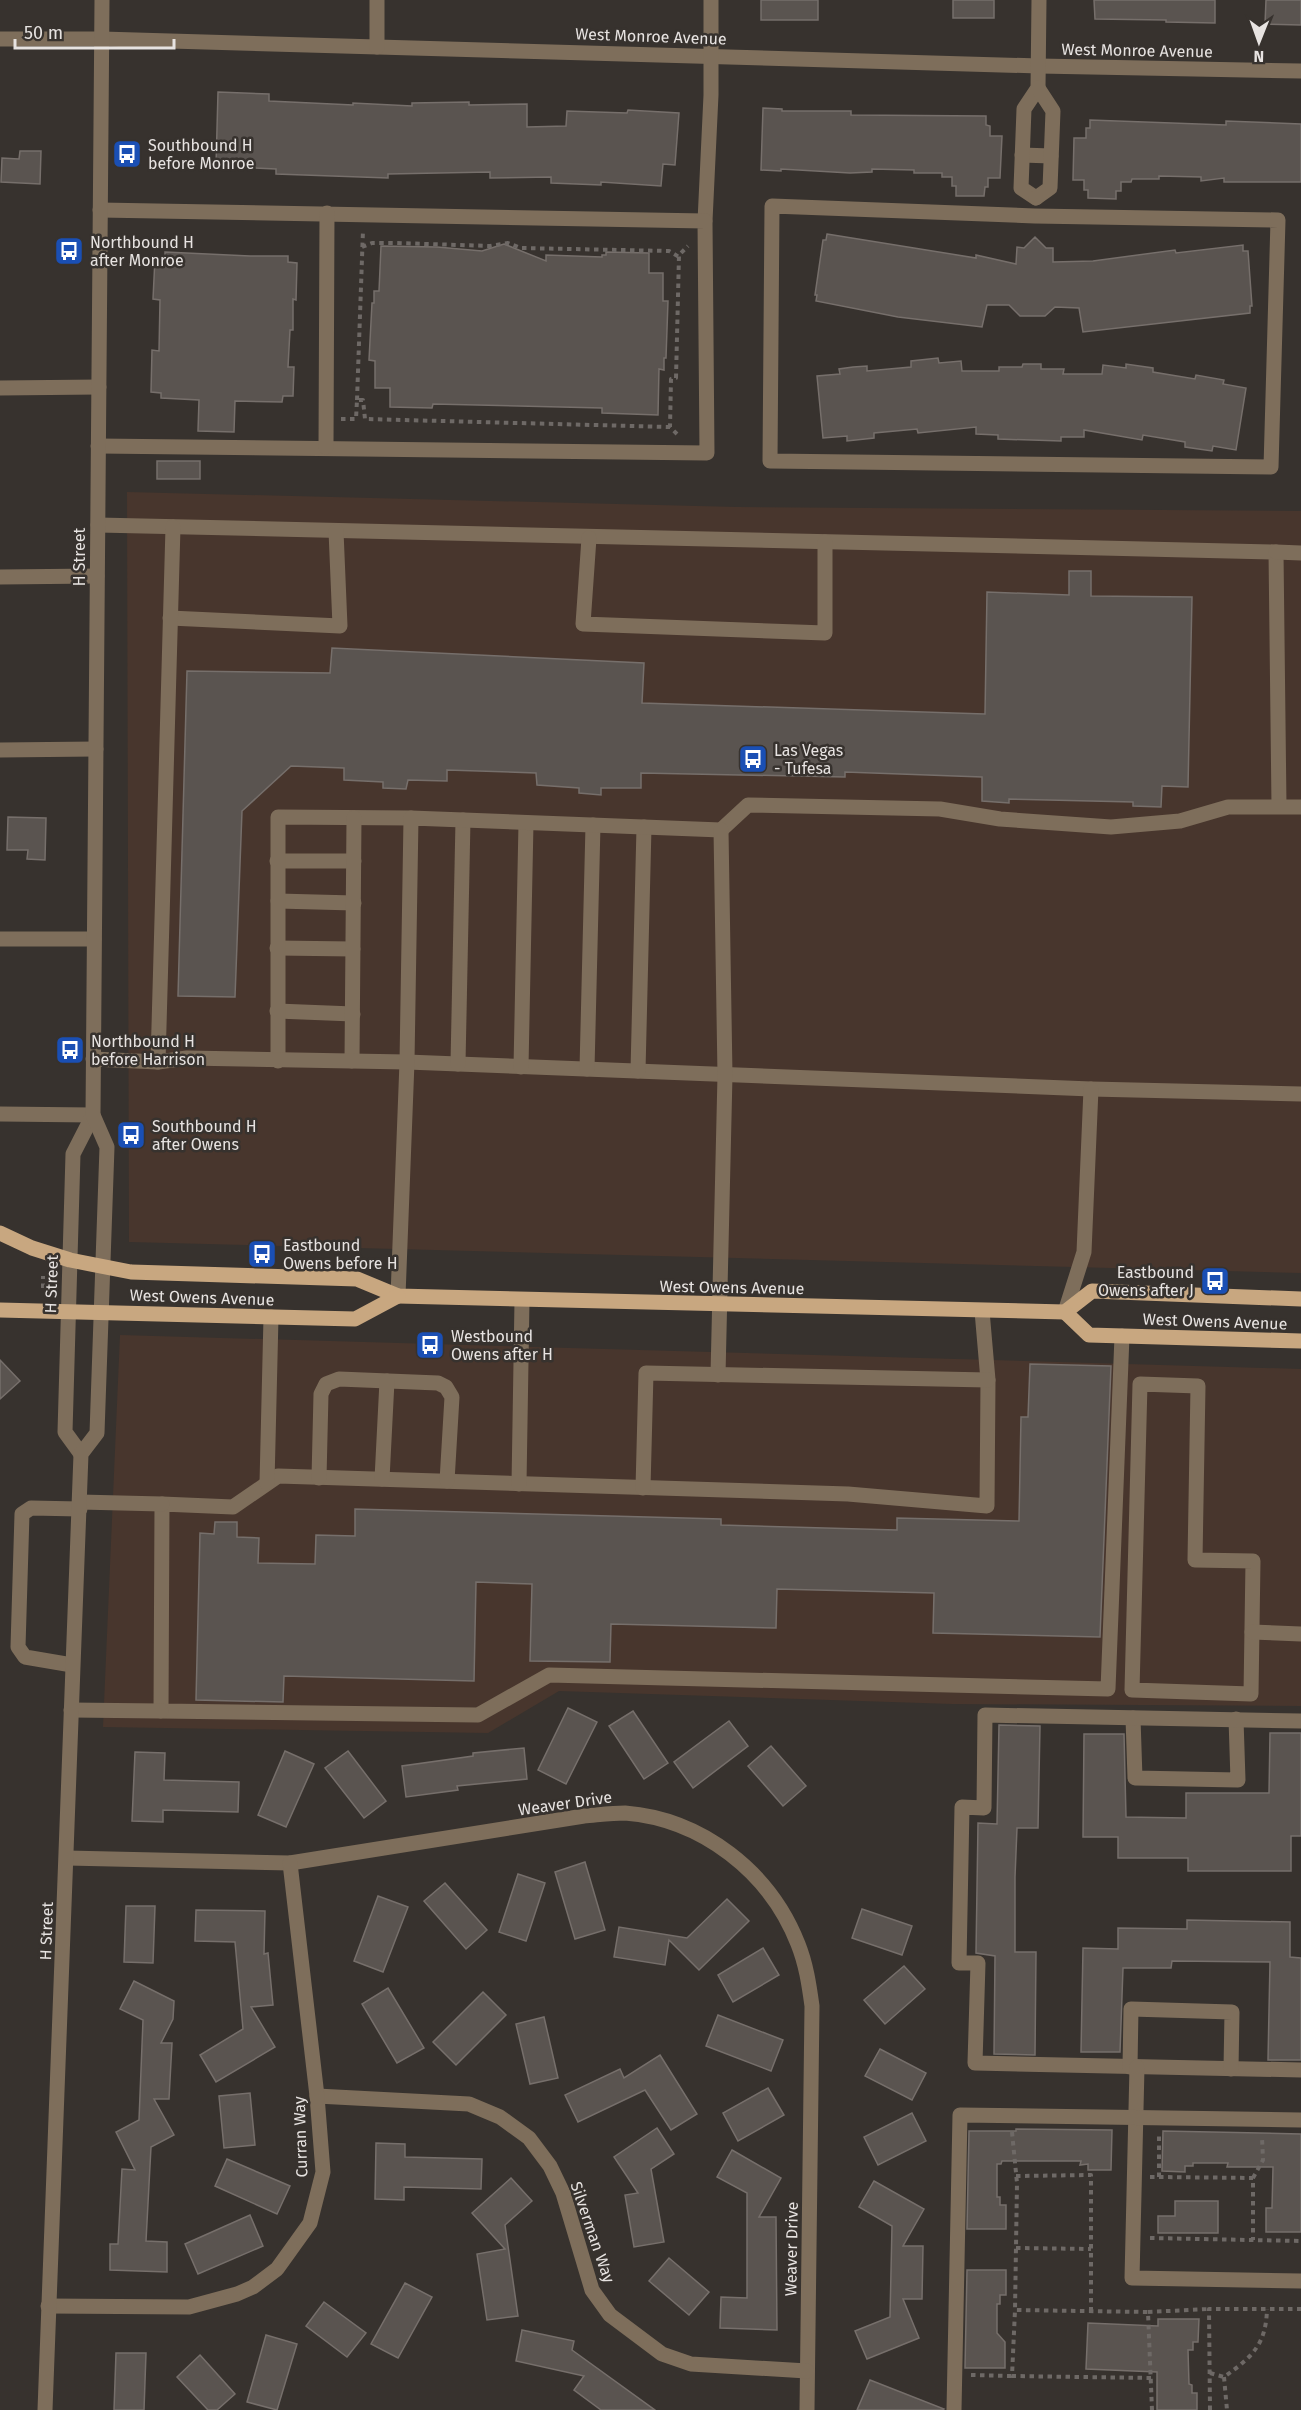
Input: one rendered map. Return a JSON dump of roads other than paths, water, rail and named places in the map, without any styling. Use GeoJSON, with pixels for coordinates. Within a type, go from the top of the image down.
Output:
{"type":"FeatureCollection","features":[{"type":"Feature","properties":{"kind":"main road","name":"West Owens Avenue"},"geometry":{"type":"LineString","coordinates":[[0,1233],[32,1248],[102,1268],[131,1272],[357,1279],[398,1296],[1065,1312],[1092,1291],[1301,1299]]}},
{"type":"Feature","properties":{"kind":"main road","name":"West Owens Avenue"},"geometry":{"type":"LineString","coordinates":[[0,1310],[355,1319],[398,1296]]}},
{"type":"Feature","properties":{"kind":"main road","name":"West Owens Avenue"},"geometry":{"type":"LineString","coordinates":[[1065,1312],[1089,1335],[1301,1341]]}},
{"type":"Feature","properties":{"kind":"street","name":"H Street"},"geometry":{"type":"LineString","coordinates":[[45,2410],[81,1454],[97,1433],[107,1147],[93,1115],[102,0]]}},
{"type":"Feature","properties":{"kind":"street"},"geometry":{"type":"LineString","coordinates":[[377,0],[377,47]]}},
{"type":"Feature","properties":{"kind":"street"},"geometry":{"type":"LineString","coordinates":[[98,446],[707,453],[705,225],[711,0]]}},
{"type":"Feature","properties":{"kind":"street"},"geometry":{"type":"LineString","coordinates":[[1036,198],[1021,188],[1024,109],[1038,88],[1038,0]]}},
{"type":"Feature","properties":{"kind":"street","name":"West Monroe Avenue"},"geometry":{"type":"LineString","coordinates":[[0,39],[102,39],[1039,66],[1301,71]]}},
{"type":"Feature","properties":{"kind":"street"},"geometry":{"type":"LineString","coordinates":[[1036,198],[1050,188],[1053,111],[1038,88]]}},
{"type":"Feature","properties":{"kind":"street"},"geometry":{"type":"LineString","coordinates":[[1022,155],[1051,156]]}},
{"type":"Feature","properties":{"kind":"street"},"geometry":{"type":"LineString","coordinates":[[1035,216],[1036,198]]}},
{"type":"Feature","properties":{"kind":"street"},"geometry":{"type":"LineString","coordinates":[[772,206],[1035,216],[1278,220],[1271,467],[770,461],[772,206]]}},
{"type":"Feature","properties":{"kind":"street"},"geometry":{"type":"LineString","coordinates":[[100,210],[327,213],[705,225]]}},
{"type":"Feature","properties":{"kind":"street"},"geometry":{"type":"LineString","coordinates":[[326,447],[327,213]]}},
{"type":"Feature","properties":{"kind":"street"},"geometry":{"type":"LineString","coordinates":[[0,388],[99,387]]}},
{"type":"Feature","properties":{"kind":"street"},"geometry":{"type":"LineString","coordinates":[[98,525],[1301,553]]}},
{"type":"Feature","properties":{"kind":"street"},"geometry":{"type":"LineString","coordinates":[[158,1062],[173,527]]}},
{"type":"Feature","properties":{"kind":"street"},"geometry":{"type":"LineString","coordinates":[[170,618],[340,626],[336,531]]}},
{"type":"Feature","properties":{"kind":"street"},"geometry":{"type":"LineString","coordinates":[[589,538],[583,624],[825,633],[825,542]]}},
{"type":"Feature","properties":{"kind":"street"},"geometry":{"type":"LineString","coordinates":[[1276,552],[1279,806]]}},
{"type":"Feature","properties":{"kind":"street"},"geometry":{"type":"LineString","coordinates":[[0,577],[97,576]]}},
{"type":"Feature","properties":{"kind":"street"},"geometry":{"type":"LineString","coordinates":[[0,750],[96,749]]}},
{"type":"Feature","properties":{"kind":"street"},"geometry":{"type":"LineString","coordinates":[[278,1061],[278,817],[411,818],[721,830],[748,806],[940,809],[1000,819],[1111,827],[1180,822],[1228,807],[1301,807]]}},
{"type":"Feature","properties":{"kind":"street"},"geometry":{"type":"LineString","coordinates":[[352,1061],[354,818]]}},
{"type":"Feature","properties":{"kind":"street"},"geometry":{"type":"LineString","coordinates":[[398,1296],[407,1062],[411,818]]}},
{"type":"Feature","properties":{"kind":"street"},"geometry":{"type":"LineString","coordinates":[[458,1064],[463,820]]}},
{"type":"Feature","properties":{"kind":"street"},"geometry":{"type":"LineString","coordinates":[[521,1066],[526,823]]}},
{"type":"Feature","properties":{"kind":"street"},"geometry":{"type":"LineString","coordinates":[[586,1069],[593,825]]}},
{"type":"Feature","properties":{"kind":"street"},"geometry":{"type":"LineString","coordinates":[[638,1071],[644,827]]}},
{"type":"Feature","properties":{"kind":"street"},"geometry":{"type":"LineString","coordinates":[[718,1375],[725,1075],[721,830]]}},
{"type":"Feature","properties":{"kind":"street"},"geometry":{"type":"LineString","coordinates":[[277,861],[354,861]]}},
{"type":"Feature","properties":{"kind":"street"},"geometry":{"type":"LineString","coordinates":[[278,901],[354,903]]}},
{"type":"Feature","properties":{"kind":"street"},"geometry":{"type":"LineString","coordinates":[[0,939],[94,939]]}},
{"type":"Feature","properties":{"kind":"street"},"geometry":{"type":"LineString","coordinates":[[277,948],[353,949]]}},
{"type":"Feature","properties":{"kind":"street"},"geometry":{"type":"LineString","coordinates":[[277,1011],[353,1014]]}},
{"type":"Feature","properties":{"kind":"street"},"geometry":{"type":"LineString","coordinates":[[93,1059],[158,1062],[187,1058],[407,1062],[1091,1089],[1301,1094]]}},
{"type":"Feature","properties":{"kind":"street"},"geometry":{"type":"LineString","coordinates":[[1065,1312],[1084,1252],[1091,1089]]}},
{"type":"Feature","properties":{"kind":"street"},"geometry":{"type":"LineString","coordinates":[[0,1114],[93,1115]]}},
{"type":"Feature","properties":{"kind":"street","name":"H Street"},"geometry":{"type":"LineString","coordinates":[[81,1454],[65,1432],[73,1154],[93,1115]]}},
{"type":"Feature","properties":{"kind":"street"},"geometry":{"type":"LineString","coordinates":[[519,1484],[522,1300]]}},
{"type":"Feature","properties":{"kind":"street"},"geometry":{"type":"LineString","coordinates":[[72,1665],[25,1658],[18,1647],[22,1514],[31,1508],[162,1504],[233,1507],[278,1476],[848,1494],[987,1506],[988,1380],[982,1311]]}},
{"type":"Feature","properties":{"kind":"street"},"geometry":{"type":"LineString","coordinates":[[267,1484],[271,1317]]}},
{"type":"Feature","properties":{"kind":"street"},"geometry":{"type":"LineString","coordinates":[[71,1710],[478,1715],[549,1675],[1108,1689],[1122,1336]]}},
{"type":"Feature","properties":{"kind":"street"},"geometry":{"type":"LineString","coordinates":[[643,1488],[646,1374],[988,1380]]}},
{"type":"Feature","properties":{"kind":"street"},"geometry":{"type":"LineString","coordinates":[[320,1478],[321,1394],[326,1384],[339,1379],[438,1383],[446,1387],[452,1397],[447,1481]]}},
{"type":"Feature","properties":{"kind":"street"},"geometry":{"type":"LineString","coordinates":[[382,1479],[387,1381]]}},
{"type":"Feature","properties":{"kind":"street"},"geometry":{"type":"LineString","coordinates":[[1140,1384],[1198,1386],[1195,1560],[1253,1561],[1252,1632],[1251,1694],[1132,1690],[1140,1384]]}},
{"type":"Feature","properties":{"kind":"street"},"geometry":{"type":"LineString","coordinates":[[161,1711],[162,1504]]}},
{"type":"Feature","properties":{"kind":"street"},"geometry":{"type":"LineString","coordinates":[[1252,1632],[1301,1634]]}},
{"type":"Feature","properties":{"kind":"street"},"geometry":{"type":"LineString","coordinates":[[1301,1721],[985,1715],[984,1808],[962,1807],[959,1963],[978,1963],[975,2063],[1301,2070]]}},
{"type":"Feature","properties":{"kind":"street"},"geometry":{"type":"LineString","coordinates":[[1133,1718],[1136,1778],[1238,1780],[1236,1719]]}},
{"type":"Feature","properties":{"kind":"street","name":"Weaver Drive"},"geometry":{"type":"LineString","coordinates":[[67,1858],[290,1863],[584,1816],[624,1813],[649,1817],[692,1829],[718,1845],[745,1866],[764,1886],[789,1923],[807,1972],[812,2006],[807,2410]]}},
{"type":"Feature","properties":{"kind":"street","name":"Curran Way"},"geometry":{"type":"LineString","coordinates":[[48,2306],[189,2307],[253,2287],[278,2269],[310,2223],[322,2172],[317,2096],[290,1863]]}},
{"type":"Feature","properties":{"kind":"street"},"geometry":{"type":"LineString","coordinates":[[1232,2069],[1233,2012],[1131,2009],[1136,2117],[1132,2278],[1301,2281]]}},
{"type":"Feature","properties":{"kind":"street","name":"Silverman Way"},"geometry":{"type":"LineString","coordinates":[[317,2096],[469,2104],[500,2117],[528,2138],[550,2166],[563,2193],[592,2290],[610,2315],[662,2354],[691,2364],[807,2371]]}},
{"type":"Feature","properties":{"kind":"street"},"geometry":{"type":"LineString","coordinates":[[954,2410],[960,2115],[1301,2120]]}},
{"type":"Feature","properties":{"kind":"place","name":"Southbound H before Monroe"},"geometry":{"type":"Point","coordinates":[127,154]}},
{"type":"Feature","properties":{"kind":"place","name":"Northbound H after Monroe"},"geometry":{"type":"Point","coordinates":[69,251]}},
{"type":"Feature","properties":{"kind":"place","name":"Las Vegas - Tufesa"},"geometry":{"type":"Point","coordinates":[753,759]}},
{"type":"Feature","properties":{"kind":"place","name":"Northbound H before Harrison"},"geometry":{"type":"Point","coordinates":[70,1050]}},
{"type":"Feature","properties":{"kind":"place","name":"Southbound H after Owens"},"geometry":{"type":"Point","coordinates":[131,1135]}},
{"type":"Feature","properties":{"kind":"place","name":"Eastbound Owens before H"},"geometry":{"type":"Point","coordinates":[262,1254]}},
{"type":"Feature","properties":{"kind":"place","name":"Eastbound Owens after J"},"geometry":{"type":"Point","coordinates":[1215,1281]}},
{"type":"Feature","properties":{"kind":"place","name":"Westbound Owens after H"},"geometry":{"type":"Point","coordinates":[430,1345]}}]}
